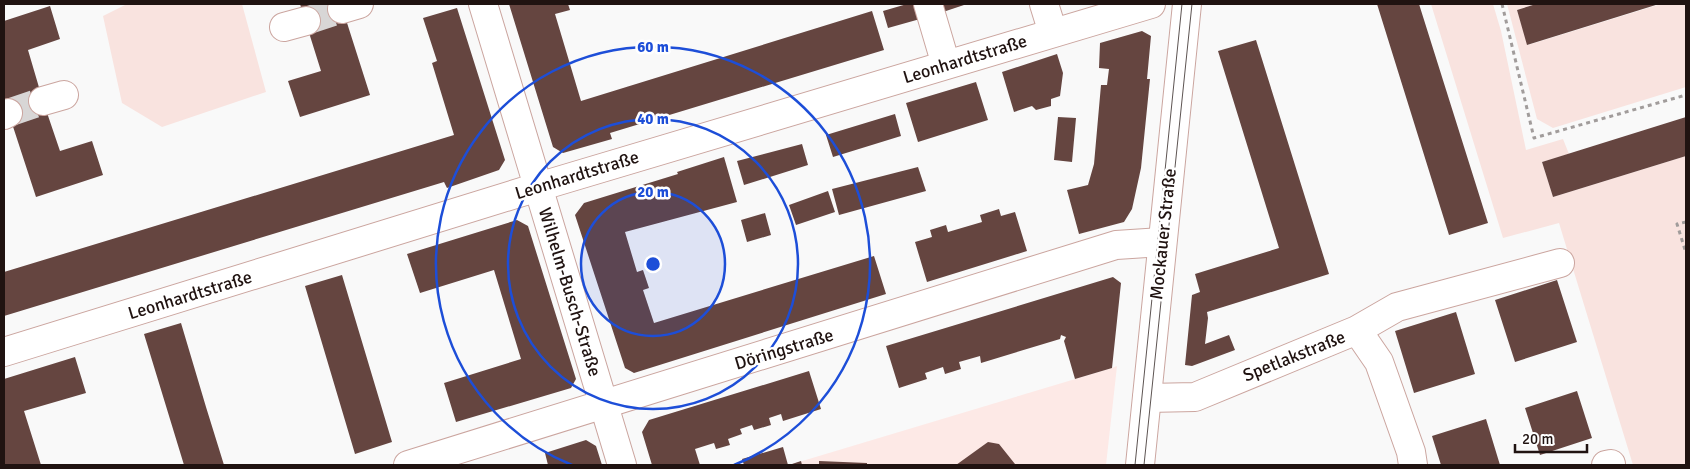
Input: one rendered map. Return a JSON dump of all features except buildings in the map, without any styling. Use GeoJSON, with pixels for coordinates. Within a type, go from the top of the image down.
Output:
{"type":"FeatureCollection","features":[{"type":"Feature","properties":{"kind":"street","name":"Wilhelm-Busch-Straße"},"geometry":{"type":"LineString","coordinates":[[483,4],[622,465]]}},
{"type":"Feature","properties":{"kind":"street"},"geometry":{"type":"LineString","coordinates":[[928,4],[946,65]]}},
{"type":"Feature","properties":{"kind":"street"},"geometry":{"type":"LineString","coordinates":[[1044,4],[1053,33]]}},
{"type":"Feature","properties":{"kind":"street","name":"Leonhardtstraße"},"geometry":{"type":"LineString","coordinates":[[4,352],[538,187],[1151,4]]}},
{"type":"Feature","properties":{"kind":"street","name":"Mockauer Straße"},"geometry":{"type":"LineString","coordinates":[[1140,465],[1187,4]]}},
{"type":"Feature","properties":{"kind":"street","name":"Döringstraße"},"geometry":{"type":"LineString","coordinates":[[408,465],[604,406],[1116,245],[1162,242]]}},
{"type":"Feature","properties":{"kind":"street"},"geometry":{"type":"LineString","coordinates":[[1357,330],[1397,307],[1560,263]]}},
{"type":"Feature","properties":{"kind":"street","name":"Spetlakstraße"},"geometry":{"type":"LineString","coordinates":[[1146,398],[1195,397],[1357,330],[1379,362],[1411,452],[1413,465]]}},
{"type":"Feature","properties":{"kind":"path"},"geometry":{"type":"LineString","coordinates":[[1502,4],[1534,138],[1686,95]]}},
{"type":"Feature","properties":{"kind":"path"},"geometry":{"type":"LineString","coordinates":[[1686,222],[1678,224],[1686,253]]}},
{"type":"Feature","properties":{"kind":"shaded area"},"geometry":{"type":"Polygon","coordinates":[[[127,4],[242,4],[266,92],[162,127],[122,103],[103,16],[127,4]]]}},
{"type":"Feature","properties":{"kind":"shaded area"},"geometry":{"type":"Polygon","coordinates":[[[1431,4],[1493,4],[1501,31],[1526,150],[1563,139],[1569,154],[1542,162],[1553,197],[1686,156],[1686,465],[1633,465],[1559,223],[1503,238],[1431,4]]]}},
{"type":"Feature","properties":{"kind":"shaded area"},"geometry":{"type":"Polygon","coordinates":[[[1507,4],[1536,4],[1517,10],[1528,45],[1661,4],[1686,4],[1686,87],[1553,128],[1537,119],[1507,4]]]}},
{"type":"Feature","properties":{"kind":"shaded area"},"geometry":{"type":"Polygon","coordinates":[[[1117,366],[1106,465],[789,465],[1112,368],[1117,366]]]}},
{"type":"Feature","properties":{"kind":"tunnel"},"geometry":{"type":"LineString","coordinates":[[306,21],[342,9]]}},
{"type":"Feature","properties":{"kind":"tunnel"},"geometry":{"type":"LineString","coordinates":[[8,113],[43,101]]}},
{"type":"Feature","properties":{"kind":"tram line"},"geometry":{"type":"LineString","coordinates":[[1135,465],[1182,4]]}},
{"type":"Feature","properties":{"kind":"tram line"},"geometry":{"type":"LineString","coordinates":[[1144,465],[1192,4]]}}]}
